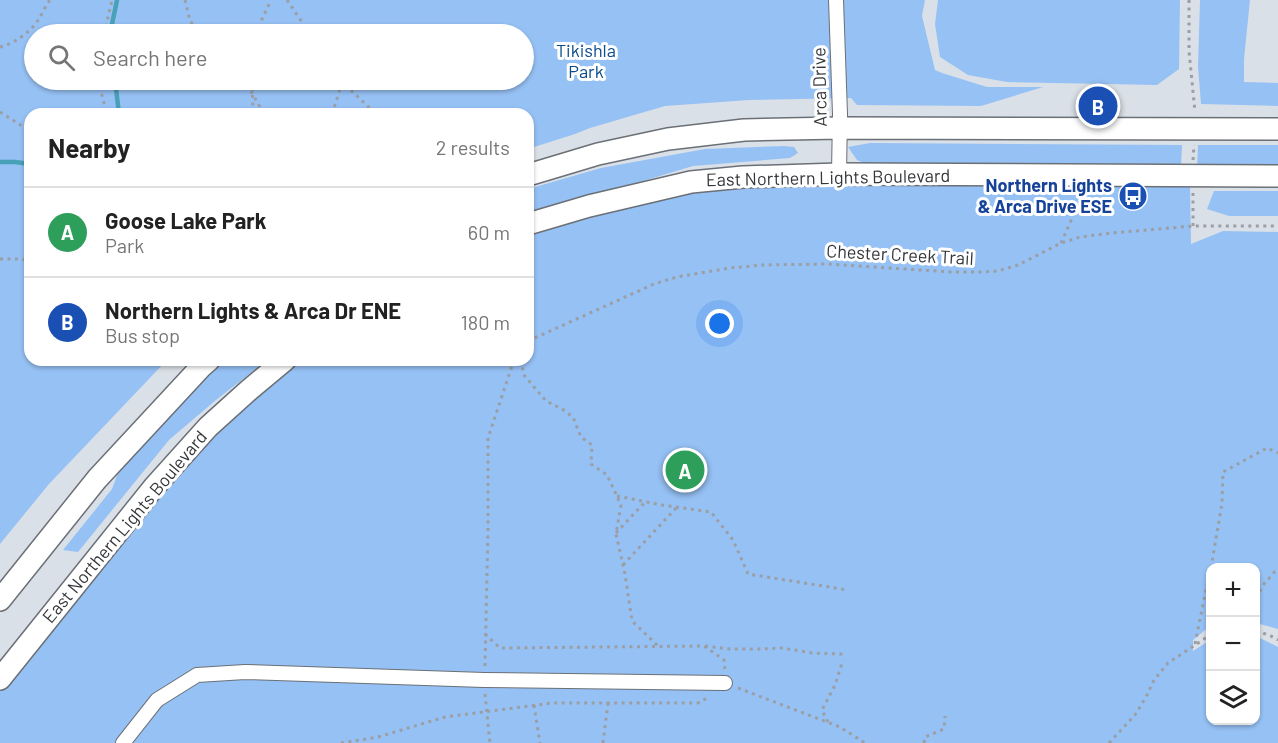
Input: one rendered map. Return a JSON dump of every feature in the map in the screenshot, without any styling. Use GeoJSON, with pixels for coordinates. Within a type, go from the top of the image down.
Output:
{"type":"FeatureCollection","features":[{"type":"Feature","properties":{"kind":"main road"},"geometry":{"type":"LineString","coordinates":[[534,173],[598,154],[668,140],[744,130],[839,128],[1278,129]]}},
{"type":"Feature","properties":{"kind":"main road","name":"East Northern Lights Boulevard"},"geometry":{"type":"LineString","coordinates":[[534,222],[589,206],[691,182],[743,177],[839,174],[1278,176]]}},
{"type":"Feature","properties":{"kind":"main road"},"geometry":{"type":"LineString","coordinates":[[0,600],[97,479],[202,366]]}},
{"type":"Feature","properties":{"kind":"main road","name":"East Northern Lights Boulevard"},"geometry":{"type":"LineString","coordinates":[[0,679],[154,487],[208,428],[278,366]]}},
{"type":"Feature","properties":{"kind":"street","name":"Arca Drive"},"geometry":{"type":"LineString","coordinates":[[836,0],[840,107],[839,174]]}},
{"type":"Feature","properties":{"kind":"street"},"geometry":{"type":"LineString","coordinates":[[123,743],[157,700],[197,675],[245,672],[484,680],[725,683]]}},
{"type":"Feature","properties":{"kind":"path"},"geometry":{"type":"LineString","coordinates":[[106,24],[112,0]]}},
{"type":"Feature","properties":{"kind":"path"},"geometry":{"type":"LineString","coordinates":[[185,0],[193,24]]}},
{"type":"Feature","properties":{"kind":"path"},"geometry":{"type":"LineString","coordinates":[[260,24],[272,0]]}},
{"type":"Feature","properties":{"kind":"path"},"geometry":{"type":"LineString","coordinates":[[287,0],[303,24]]}},
{"type":"Feature","properties":{"kind":"path"},"geometry":{"type":"LineString","coordinates":[[1189,0],[1192,91]]}},
{"type":"Feature","properties":{"kind":"path"},"geometry":{"type":"LineString","coordinates":[[35,24],[49,1]]}},
{"type":"Feature","properties":{"kind":"path"},"geometry":{"type":"LineString","coordinates":[[0,47],[24,35]]}},
{"type":"Feature","properties":{"kind":"path"},"geometry":{"type":"LineString","coordinates":[[101,90],[105,108]]}},
{"type":"Feature","properties":{"kind":"path"},"geometry":{"type":"LineString","coordinates":[[249,90],[261,108]]}},
{"type":"Feature","properties":{"kind":"path"},"geometry":{"type":"LineString","coordinates":[[334,108],[340,90]]}},
{"type":"Feature","properties":{"kind":"path"},"geometry":{"type":"LineString","coordinates":[[351,90],[370,108]]}},
{"type":"Feature","properties":{"kind":"path"},"geometry":{"type":"LineString","coordinates":[[252,93],[253,108]]}},
{"type":"Feature","properties":{"kind":"path"},"geometry":{"type":"LineString","coordinates":[[0,112],[24,127]]}},
{"type":"Feature","properties":{"kind":"path"},"geometry":{"type":"LineString","coordinates":[[1061,243],[1084,193]]}},
{"type":"Feature","properties":{"kind":"path"},"geometry":{"type":"LineString","coordinates":[[1193,195],[1193,226]]}},
{"type":"Feature","properties":{"kind":"path","name":"Chester Creek Trail"},"geometry":{"type":"LineString","coordinates":[[534,339],[654,284],[678,277],[730,268],[828,264],[951,272],[989,272],[1018,265],[1061,243],[1080,237],[1193,226],[1278,226]]}},
{"type":"Feature","properties":{"kind":"path"},"geometry":{"type":"LineString","coordinates":[[0,259],[24,260]]}},
{"type":"Feature","properties":{"kind":"path"},"geometry":{"type":"LineString","coordinates":[[512,366],[488,438],[485,634],[500,648],[704,646],[741,649],[782,648],[812,653],[843,654]]}},
{"type":"Feature","properties":{"kind":"path"},"geometry":{"type":"LineString","coordinates":[[522,366],[523,374],[546,401],[573,417],[581,437],[592,445],[591,464],[607,475],[621,506],[616,534],[632,621],[658,646]]}},
{"type":"Feature","properties":{"kind":"path"},"geometry":{"type":"LineString","coordinates":[[1212,563],[1222,503],[1223,472],[1267,448],[1278,453]]}},
{"type":"Feature","properties":{"kind":"path"},"geometry":{"type":"LineString","coordinates":[[617,496],[711,512],[733,540],[748,574],[848,590]]}},
{"type":"Feature","properties":{"kind":"path"},"geometry":{"type":"LineString","coordinates":[[616,534],[645,502]]}},
{"type":"Feature","properties":{"kind":"path"},"geometry":{"type":"LineString","coordinates":[[622,565],[677,507]]}},
{"type":"Feature","properties":{"kind":"path"},"geometry":{"type":"LineString","coordinates":[[1260,591],[1278,568]]}},
{"type":"Feature","properties":{"kind":"path"},"geometry":{"type":"LineString","coordinates":[[1195,644],[1206,592]]}},
{"type":"Feature","properties":{"kind":"path"},"geometry":{"type":"LineString","coordinates":[[1260,632],[1278,640]]}},
{"type":"Feature","properties":{"kind":"path"},"geometry":{"type":"LineString","coordinates":[[1109,743],[1135,715],[1154,680],[1168,663],[1206,637]]}},
{"type":"Feature","properties":{"kind":"path"},"geometry":{"type":"LineString","coordinates":[[341,743],[378,737],[445,717],[534,705],[698,703],[717,692],[725,683],[724,660],[704,646]]}},
{"type":"Feature","properties":{"kind":"path"},"geometry":{"type":"LineString","coordinates":[[828,722],[822,710],[835,685],[843,660]]}},
{"type":"Feature","properties":{"kind":"path"},"geometry":{"type":"LineString","coordinates":[[725,683],[840,727],[865,743]]}},
{"type":"Feature","properties":{"kind":"path"},"geometry":{"type":"LineString","coordinates":[[603,743],[608,703]]}},
{"type":"Feature","properties":{"kind":"path"},"geometry":{"type":"LineString","coordinates":[[534,705],[540,743]]}},
{"type":"Feature","properties":{"kind":"path"},"geometry":{"type":"LineString","coordinates":[[924,743],[925,737],[944,729],[945,716]]}},
{"type":"Feature","properties":{"kind":"green space","name":"Tikishla Park"},"geometry":{"type":"Polygon","coordinates":[[[0,0],[925,0],[922,16],[935,70],[987,87],[1043,87],[981,106],[857,105],[851,98],[749,100],[665,106],[534,147],[534,108],[24,108],[24,366],[161,366],[49,484],[0,544],[0,0]]]}},
{"type":"Feature","properties":{"kind":"green space"},"geometry":{"type":"Polygon","coordinates":[[[938,0],[1180,0],[1179,69],[1157,85],[1007,82],[968,75],[940,57],[935,24],[938,0]]]}},
{"type":"Feature","properties":{"kind":"green space"},"geometry":{"type":"Polygon","coordinates":[[[1200,0],[1250,0],[1244,82],[1278,83],[1278,106],[1201,104],[1198,67],[1200,0]]]}},
{"type":"Feature","properties":{"kind":"green space"},"geometry":{"type":"Polygon","coordinates":[[[870,143],[1182,145],[1181,167],[873,167],[857,160],[848,147],[870,143]]]}},
{"type":"Feature","properties":{"kind":"green space"},"geometry":{"type":"Polygon","coordinates":[[[1198,145],[1278,145],[1278,167],[1197,169],[1198,145]]]}},
{"type":"Feature","properties":{"kind":"green space"},"geometry":{"type":"Polygon","coordinates":[[[784,146],[794,147],[798,153],[790,158],[693,166],[534,214],[534,187],[601,168],[705,149],[784,146]]]}},
{"type":"Feature","properties":{"kind":"green space"},"geometry":{"type":"Polygon","coordinates":[[[895,183],[1190,186],[1191,244],[1223,231],[1278,232],[1278,629],[1260,624],[1260,563],[1206,563],[1206,629],[1193,640],[1193,651],[1206,643],[1206,725],[1260,725],[1260,638],[1278,647],[1278,743],[0,743],[0,690],[159,492],[259,390],[289,366],[534,366],[534,233],[654,198],[733,186],[895,183]]]}},
{"type":"Feature","properties":{"kind":"green space"},"geometry":{"type":"Polygon","coordinates":[[[1214,191],[1278,191],[1278,216],[1229,216],[1207,209],[1214,191]]]}},
{"type":"Feature","properties":{"kind":"green space"},"geometry":{"type":"Polygon","coordinates":[[[219,366],[259,366],[169,440],[78,552],[63,550],[112,489],[122,462],[219,366]]]}},
{"type":"Feature","properties":{"kind":"waterway"},"geometry":{"type":"LineString","coordinates":[[112,24],[117,0]]}},
{"type":"Feature","properties":{"kind":"waterway"},"geometry":{"type":"LineString","coordinates":[[116,90],[118,108]]}},
{"type":"Feature","properties":{"kind":"waterway"},"geometry":{"type":"LineString","coordinates":[[0,162],[24,163]]}},
{"type":"Feature","properties":{"kind":"place","name":"Northern Lights & Arca Dr ENE"},"geometry":{"type":"Point","coordinates":[1098,106]}},
{"type":"Feature","properties":{"kind":"place","name":"Northern Lights & Arca Drive ESE"},"geometry":{"type":"Point","coordinates":[1133,196]}},
{"type":"Feature","properties":{"kind":"place","name":"Goose Lake Park"},"geometry":{"type":"Point","coordinates":[685,470]}}]}
